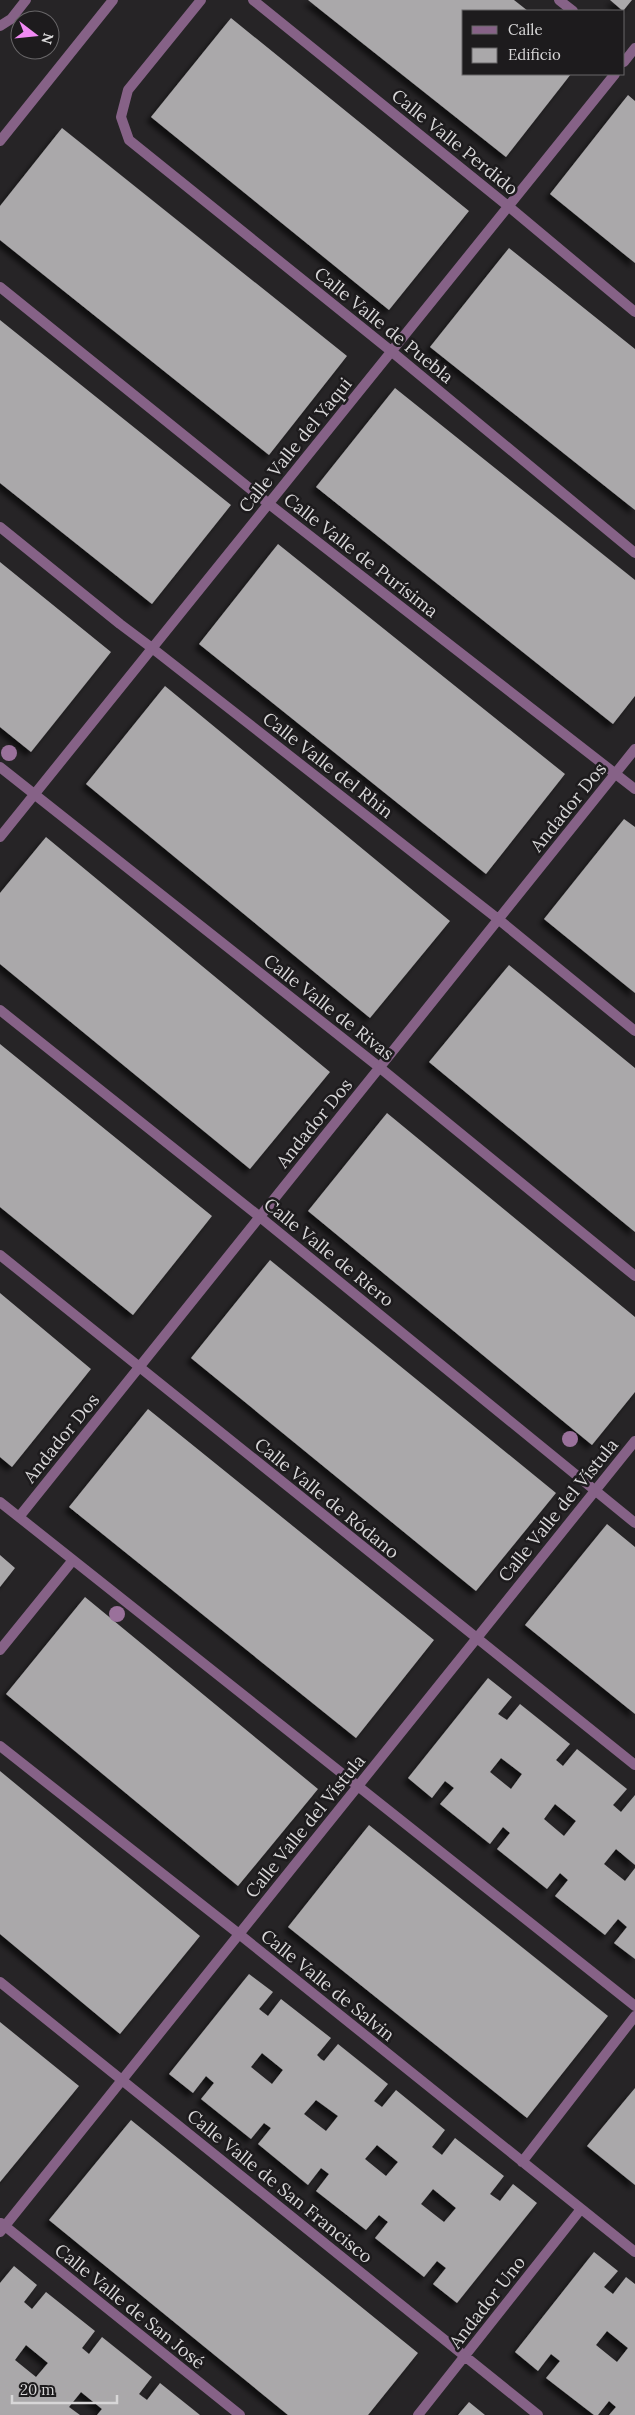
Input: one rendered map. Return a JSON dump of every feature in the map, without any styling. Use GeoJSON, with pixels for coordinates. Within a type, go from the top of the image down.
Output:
{"type":"FeatureCollection","features":[{"type":"Feature","properties":{"kind":"street"},"geometry":{"type":"LineString","coordinates":[[0,26],[11,19],[26,0]]}},
{"type":"Feature","properties":{"kind":"street"},"geometry":{"type":"LineString","coordinates":[[0,141],[113,0]]}},
{"type":"Feature","properties":{"kind":"street","name":"Calle Valle de Puebla"},"geometry":{"type":"LineString","coordinates":[[201,0],[128,90],[121,117],[129,140],[635,553]]}},
{"type":"Feature","properties":{"kind":"street","name":"Calle Valle Perdido"},"geometry":{"type":"LineString","coordinates":[[253,0],[508,206],[635,312]]}},
{"type":"Feature","properties":{"kind":"street"},"geometry":{"type":"LineString","coordinates":[[559,0],[572,10]]}},
{"type":"Feature","properties":{"kind":"street","name":"Calle Valle del Yaqui"},"geometry":{"type":"LineString","coordinates":[[0,837],[614,75]]}},
{"type":"Feature","properties":{"kind":"street","name":"Calle Valle de Purísima"},"geometry":{"type":"LineString","coordinates":[[0,287],[269,504],[635,789]]}},
{"type":"Feature","properties":{"kind":"street","name":"Calle Valle del Rhin"},"geometry":{"type":"LineString","coordinates":[[0,527],[120,624],[498,919],[635,1031]]}},
{"type":"Feature","properties":{"kind":"street","name":"Andador Dos"},"geometry":{"type":"LineString","coordinates":[[19,1517],[635,749]]}},
{"type":"Feature","properties":{"kind":"street","name":"Calle Valle de Rivas"},"geometry":{"type":"LineString","coordinates":[[0,767],[379,1067],[635,1276]]}},
{"type":"Feature","properties":{"kind":"street","name":"Calle Valle de Riero"},"geometry":{"type":"LineString","coordinates":[[0,1010],[260,1217],[635,1523]]}},
{"type":"Feature","properties":{"kind":"street","name":"Calle Valle de Ródano"},"geometry":{"type":"LineString","coordinates":[[0,1255],[635,1765]]}},
{"type":"Feature","properties":{"kind":"street","name":"Calle Valle del Vístula"},"geometry":{"type":"LineString","coordinates":[[2,2227],[635,1441]]}},
{"type":"Feature","properties":{"kind":"street"},"geometry":{"type":"LineString","coordinates":[[0,1502],[635,2006]]}},
{"type":"Feature","properties":{"kind":"street"},"geometry":{"type":"LineString","coordinates":[[0,1650],[73,1560]]}},
{"type":"Feature","properties":{"kind":"street","name":"Calle Valle de Salvin"},"geometry":{"type":"LineString","coordinates":[[0,1746],[239,1934],[634,2250]]}},
{"type":"Feature","properties":{"kind":"street","name":"Calle Valle de San Francisco"},"geometry":{"type":"LineString","coordinates":[[0,1982],[538,2415]]}},
{"type":"Feature","properties":{"kind":"street"},"geometry":{"type":"LineString","coordinates":[[522,2162],[635,2016]]}},
{"type":"Feature","properties":{"kind":"street","name":"Andador Uno"},"geometry":{"type":"LineString","coordinates":[[418,2415],[582,2209]]}},
{"type":"Feature","properties":{"kind":"street","name":"Calle Valle de San José"},"geometry":{"type":"LineString","coordinates":[[2,2227],[240,2415]]}},
{"type":"Feature","properties":{"kind":"building"},"geometry":{"type":"Polygon","coordinates":[[[308,0],[514,0],[527,10],[462,10],[462,75],[570,75],[506,157],[308,0]]]}},
{"type":"Feature","properties":{"kind":"building"},"geometry":{"type":"Polygon","coordinates":[[[610,0],[632,0],[622,10],[610,0]]]}},
{"type":"Feature","properties":{"kind":"building"},"geometry":{"type":"Polygon","coordinates":[[[231,18],[469,211],[389,310],[151,117],[231,18]]]}},
{"type":"Feature","properties":{"kind":"building"},"geometry":{"type":"Polygon","coordinates":[[[628,95],[635,101],[635,263],[550,194],[628,95]]]}},
{"type":"Feature","properties":{"kind":"building"},"geometry":{"type":"Polygon","coordinates":[[[62,128],[347,356],[269,455],[0,240],[0,206],[62,128]]]}},
{"type":"Feature","properties":{"kind":"building"},"geometry":{"type":"Polygon","coordinates":[[[509,248],[635,349],[635,510],[430,347],[509,248]]]}},
{"type":"Feature","properties":{"kind":"building"},"geometry":{"type":"Polygon","coordinates":[[[0,320],[231,505],[152,604],[0,483],[0,320]]]}},
{"type":"Feature","properties":{"kind":"building"},"geometry":{"type":"Polygon","coordinates":[[[395,388],[635,580],[635,696],[613,724],[316,487],[395,388]]]}},
{"type":"Feature","properties":{"kind":"building"},"geometry":{"type":"Polygon","coordinates":[[[278,544],[565,774],[486,874],[199,644],[278,544]]]}},
{"type":"Feature","properties":{"kind":"building"},"geometry":{"type":"Polygon","coordinates":[[[0,562],[111,652],[31,752],[0,727],[0,562]]]}},
{"type":"Feature","properties":{"kind":"building"},"geometry":{"type":"Polygon","coordinates":[[[165,686],[450,921],[370,1018],[86,784],[165,686]]]}},
{"type":"Feature","properties":{"kind":"building"},"geometry":{"type":"Polygon","coordinates":[[[624,819],[635,827],[635,993],[544,919],[624,819]]]}},
{"type":"Feature","properties":{"kind":"building"},"geometry":{"type":"Polygon","coordinates":[[[46,837],[330,1072],[250,1169],[0,964],[0,893],[46,837]]]}},
{"type":"Feature","properties":{"kind":"building"},"geometry":{"type":"Polygon","coordinates":[[[509,965],[635,1068],[635,1232],[429,1062],[509,965]]]}},
{"type":"Feature","properties":{"kind":"building"},"geometry":{"type":"Polygon","coordinates":[[[0,1044],[212,1216],[133,1315],[0,1207],[0,1044]]]}},
{"type":"Feature","properties":{"kind":"building"},"geometry":{"type":"Polygon","coordinates":[[[387,1113],[635,1317],[635,1392],[592,1445],[308,1211],[387,1113]]]}},
{"type":"Feature","properties":{"kind":"building"},"geometry":{"type":"Polygon","coordinates":[[[270,1260],[556,1493],[476,1591],[191,1358],[270,1260]]]}},
{"type":"Feature","properties":{"kind":"building"},"geometry":{"type":"Polygon","coordinates":[[[0,1293],[91,1369],[12,1467],[0,1457],[0,1293]]]}},
{"type":"Feature","properties":{"kind":"building"},"geometry":{"type":"Polygon","coordinates":[[[148,1409],[434,1640],[356,1738],[69,1507],[148,1409]]]}},
{"type":"Feature","properties":{"kind":"building"},"geometry":{"type":"Polygon","coordinates":[[[607,1524],[635,1547],[635,1714],[525,1625],[607,1524]]]}},
{"type":"Feature","properties":{"kind":"building"},"geometry":{"type":"Polygon","coordinates":[[[0,1555],[15,1568],[0,1587],[0,1555]]]}},
{"type":"Feature","properties":{"kind":"building"},"geometry":{"type":"Polygon","coordinates":[[[85,1597],[318,1789],[238,1886],[6,1694],[85,1597]]]}},
{"type":"Feature","properties":{"kind":"building"},"geometry":{"type":"Polygon","coordinates":[[[488,1678],[512,1697],[498,1714],[507,1720],[520,1704],[570,1744],[556,1760],[563,1766],[577,1749],[627,1789],[613,1805],[621,1812],[635,1795],[635,1865],[616,1849],[604,1864],[625,1881],[635,1868],[635,1959],[614,1943],[627,1927],[618,1919],[605,1935],[555,1896],[568,1880],[560,1873],[547,1889],[497,1849],[510,1833],[503,1827],[490,1844],[440,1804],[454,1788],[445,1781],[432,1798],[408,1778],[488,1678]],[[501,1758],[490,1772],[511,1789],[522,1774],[501,1758]],[[555,1804],[544,1819],[564,1836],[576,1821],[555,1804]]]}},
{"type":"Feature","properties":{"kind":"building"},"geometry":{"type":"Polygon","coordinates":[[[0,1771],[200,1936],[120,2034],[0,1934],[0,1771]]]}},
{"type":"Feature","properties":{"kind":"building"},"geometry":{"type":"Polygon","coordinates":[[[369,1825],[608,2016],[527,2118],[288,1927],[369,1825]]]}},
{"type":"Feature","properties":{"kind":"building"},"geometry":{"type":"Polygon","coordinates":[[[249,1974],[273,1992],[259,2009],[268,2016],[281,1999],[331,2038],[317,2055],[321,2059],[324,2061],[338,2044],[388,2084],[374,2101],[382,2107],[396,2090],[445,2130],[432,2147],[442,2155],[455,2138],[504,2176],[490,2194],[500,2201],[513,2184],[537,2203],[457,2303],[433,2284],[446,2268],[437,2261],[424,2277],[375,2238],[388,2222],[379,2215],[366,2230],[316,2191],[329,2174],[321,2168],[308,2185],[258,2144],[271,2128],[264,2123],[251,2139],[201,2099],[214,2083],[206,2076],[193,2093],[169,2074],[249,1974]],[[262,2053],[251,2067],[272,2084],[283,2070],[262,2053]],[[316,2100],[304,2114],[326,2131],[338,2116],[316,2100]],[[377,2145],[365,2159],[386,2176],[398,2162],[377,2145]],[[433,2189],[421,2204],[444,2222],[456,2208],[433,2189]]]}},
{"type":"Feature","properties":{"kind":"building"},"geometry":{"type":"Polygon","coordinates":[[[0,2022],[79,2086],[0,2182],[0,2022]]]}},
{"type":"Feature","properties":{"kind":"building"},"geometry":{"type":"Polygon","coordinates":[[[635,2088],[635,2185],[587,2146],[635,2088]]]}},
{"type":"Feature","properties":{"kind":"building"},"geometry":{"type":"Polygon","coordinates":[[[131,2120],[418,2353],[368,2415],[288,2415],[49,2220],[131,2120]]]}},
{"type":"Feature","properties":{"kind":"building"},"geometry":{"type":"Polygon","coordinates":[[[594,2252],[618,2271],[604,2287],[613,2294],[626,2277],[635,2284],[635,2415],[609,2415],[616,2407],[609,2401],[598,2415],[594,2415],[546,2378],[560,2361],[551,2354],[538,2371],[515,2352],[594,2252]],[[607,2331],[596,2345],[617,2362],[628,2348],[607,2331]]]}},
{"type":"Feature","properties":{"kind":"building"},"geometry":{"type":"Polygon","coordinates":[[[14,2266],[37,2285],[24,2302],[32,2309],[46,2292],[95,2331],[82,2348],[89,2354],[102,2337],[152,2377],[139,2394],[147,2400],[160,2383],[200,2415],[97,2415],[102,2409],[81,2392],[69,2407],[80,2415],[0,2415],[0,2283],[14,2266]],[[26,2345],[15,2360],[36,2377],[48,2363],[26,2345]]]}},
{"type":"Feature","properties":{"kind":"building"},"geometry":{"type":"Polygon","coordinates":[[[469,2402],[485,2415],[458,2415],[469,2402]]]}}]}
